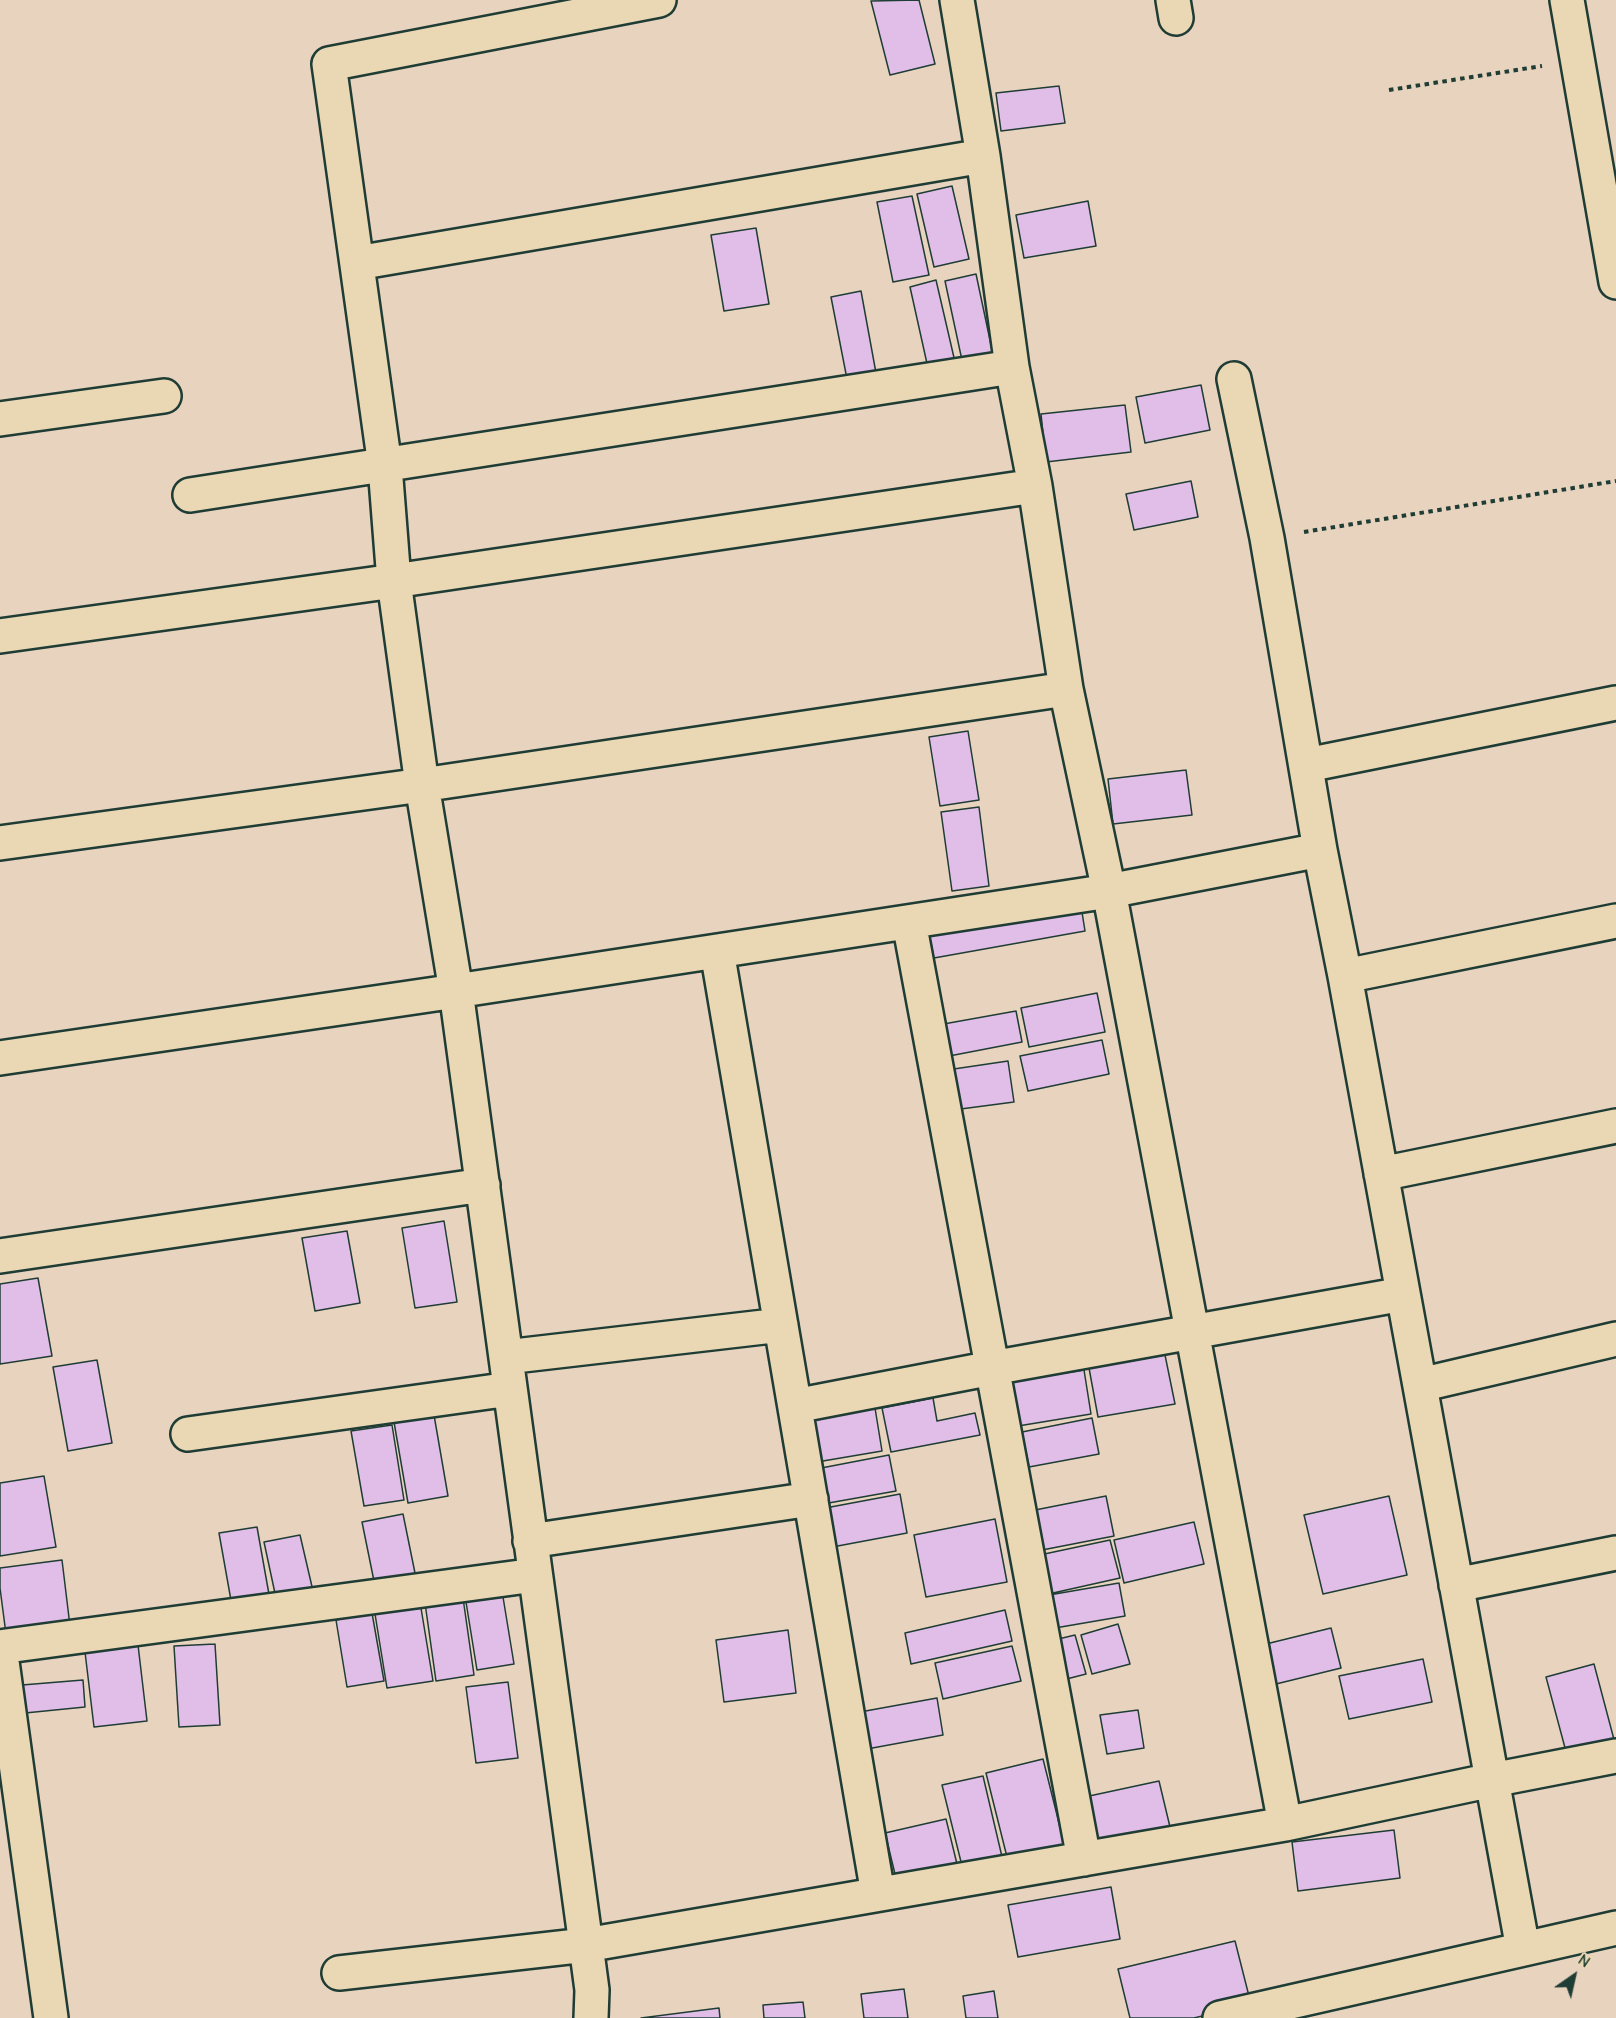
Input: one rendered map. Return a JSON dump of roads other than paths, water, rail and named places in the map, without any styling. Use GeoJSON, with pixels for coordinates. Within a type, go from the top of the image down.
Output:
{"type":"FeatureCollection","features":[{"type":"Feature","properties":{"kind":"street"},"geometry":{"type":"LineString","coordinates":[[591,2018],[591,1990],[586,1945],[456,991],[422,785],[394,581],[385,466],[329,64],[659,0]]}},
{"type":"Feature","properties":{"kind":"street"},"geometry":{"type":"LineString","coordinates":[[957,0],[983,156],[1012,367],[1035,486],[1066,690],[1109,891],[1285,1824]]}},
{"type":"Feature","properties":{"kind":"street"},"geometry":{"type":"LineString","coordinates":[[1566,0],[1614,265]]}},
{"type":"Feature","properties":{"kind":"street"},"geometry":{"type":"LineString","coordinates":[[357,263],[983,156]]}},
{"type":"Feature","properties":{"kind":"street"},"geometry":{"type":"LineString","coordinates":[[190,495],[1012,367]]}},
{"type":"Feature","properties":{"kind":"street"},"geometry":{"type":"LineString","coordinates":[[1234,379],[1267,538],[1320,850],[1523,1949]]}},
{"type":"Feature","properties":{"kind":"street"},"geometry":{"type":"LineString","coordinates":[[0,419],[164,396]]}},
{"type":"Feature","properties":{"kind":"street"},"geometry":{"type":"LineString","coordinates":[[0,636],[394,581],[1035,486]]}},
{"type":"Feature","properties":{"kind":"street"},"geometry":{"type":"LineString","coordinates":[[0,843],[422,785],[1066,690]]}},
{"type":"Feature","properties":{"kind":"street"},"geometry":{"type":"LineString","coordinates":[[1307,765],[1616,703]]}},
{"type":"Feature","properties":{"kind":"street"},"geometry":{"type":"LineString","coordinates":[[0,1058],[1109,891],[1320,850]]}},
{"type":"Feature","properties":{"kind":"street"},"geometry":{"type":"LineString","coordinates":[[1345,976],[1616,921]]}},
{"type":"Feature","properties":{"kind":"street"},"geometry":{"type":"LineString","coordinates":[[909,922],[1084,1858]]}},
{"type":"Feature","properties":{"kind":"street"},"geometry":{"type":"LineString","coordinates":[[717,951],[878,1894]]}},
{"type":"Feature","properties":{"kind":"street"},"geometry":{"type":"LineString","coordinates":[[1381,1174],[1616,1126]]}},
{"type":"Feature","properties":{"kind":"street"},"geometry":{"type":"LineString","coordinates":[[0,1256],[483,1185]]}},
{"type":"Feature","properties":{"kind":"street"},"geometry":{"type":"LineString","coordinates":[[795,1406],[1403,1294]]}},
{"type":"Feature","properties":{"kind":"street"},"geometry":{"type":"LineString","coordinates":[[506,1357],[781,1325]]}},
{"type":"Feature","properties":{"kind":"street"},"geometry":{"type":"LineString","coordinates":[[1420,1384],[1616,1339]]}},
{"type":"Feature","properties":{"kind":"street"},"geometry":{"type":"LineString","coordinates":[[188,1434],[510,1389]]}},
{"type":"Feature","properties":{"kind":"street"},"geometry":{"type":"LineString","coordinates":[[530,1540],[811,1499]]}},
{"type":"Feature","properties":{"kind":"street"},"geometry":{"type":"LineString","coordinates":[[1456,1585],[1616,1553]]}},
{"type":"Feature","properties":{"kind":"street"},"geometry":{"type":"LineString","coordinates":[[51,2018],[0,1647],[535,1575]]}},
{"type":"Feature","properties":{"kind":"street"},"geometry":{"type":"LineString","coordinates":[[339,1973],[586,1945],[1285,1824],[1616,1756]]}},
{"type":"Feature","properties":{"kind":"street"},"geometry":{"type":"LineString","coordinates":[[1220,2018],[1616,1928]]}}]}
